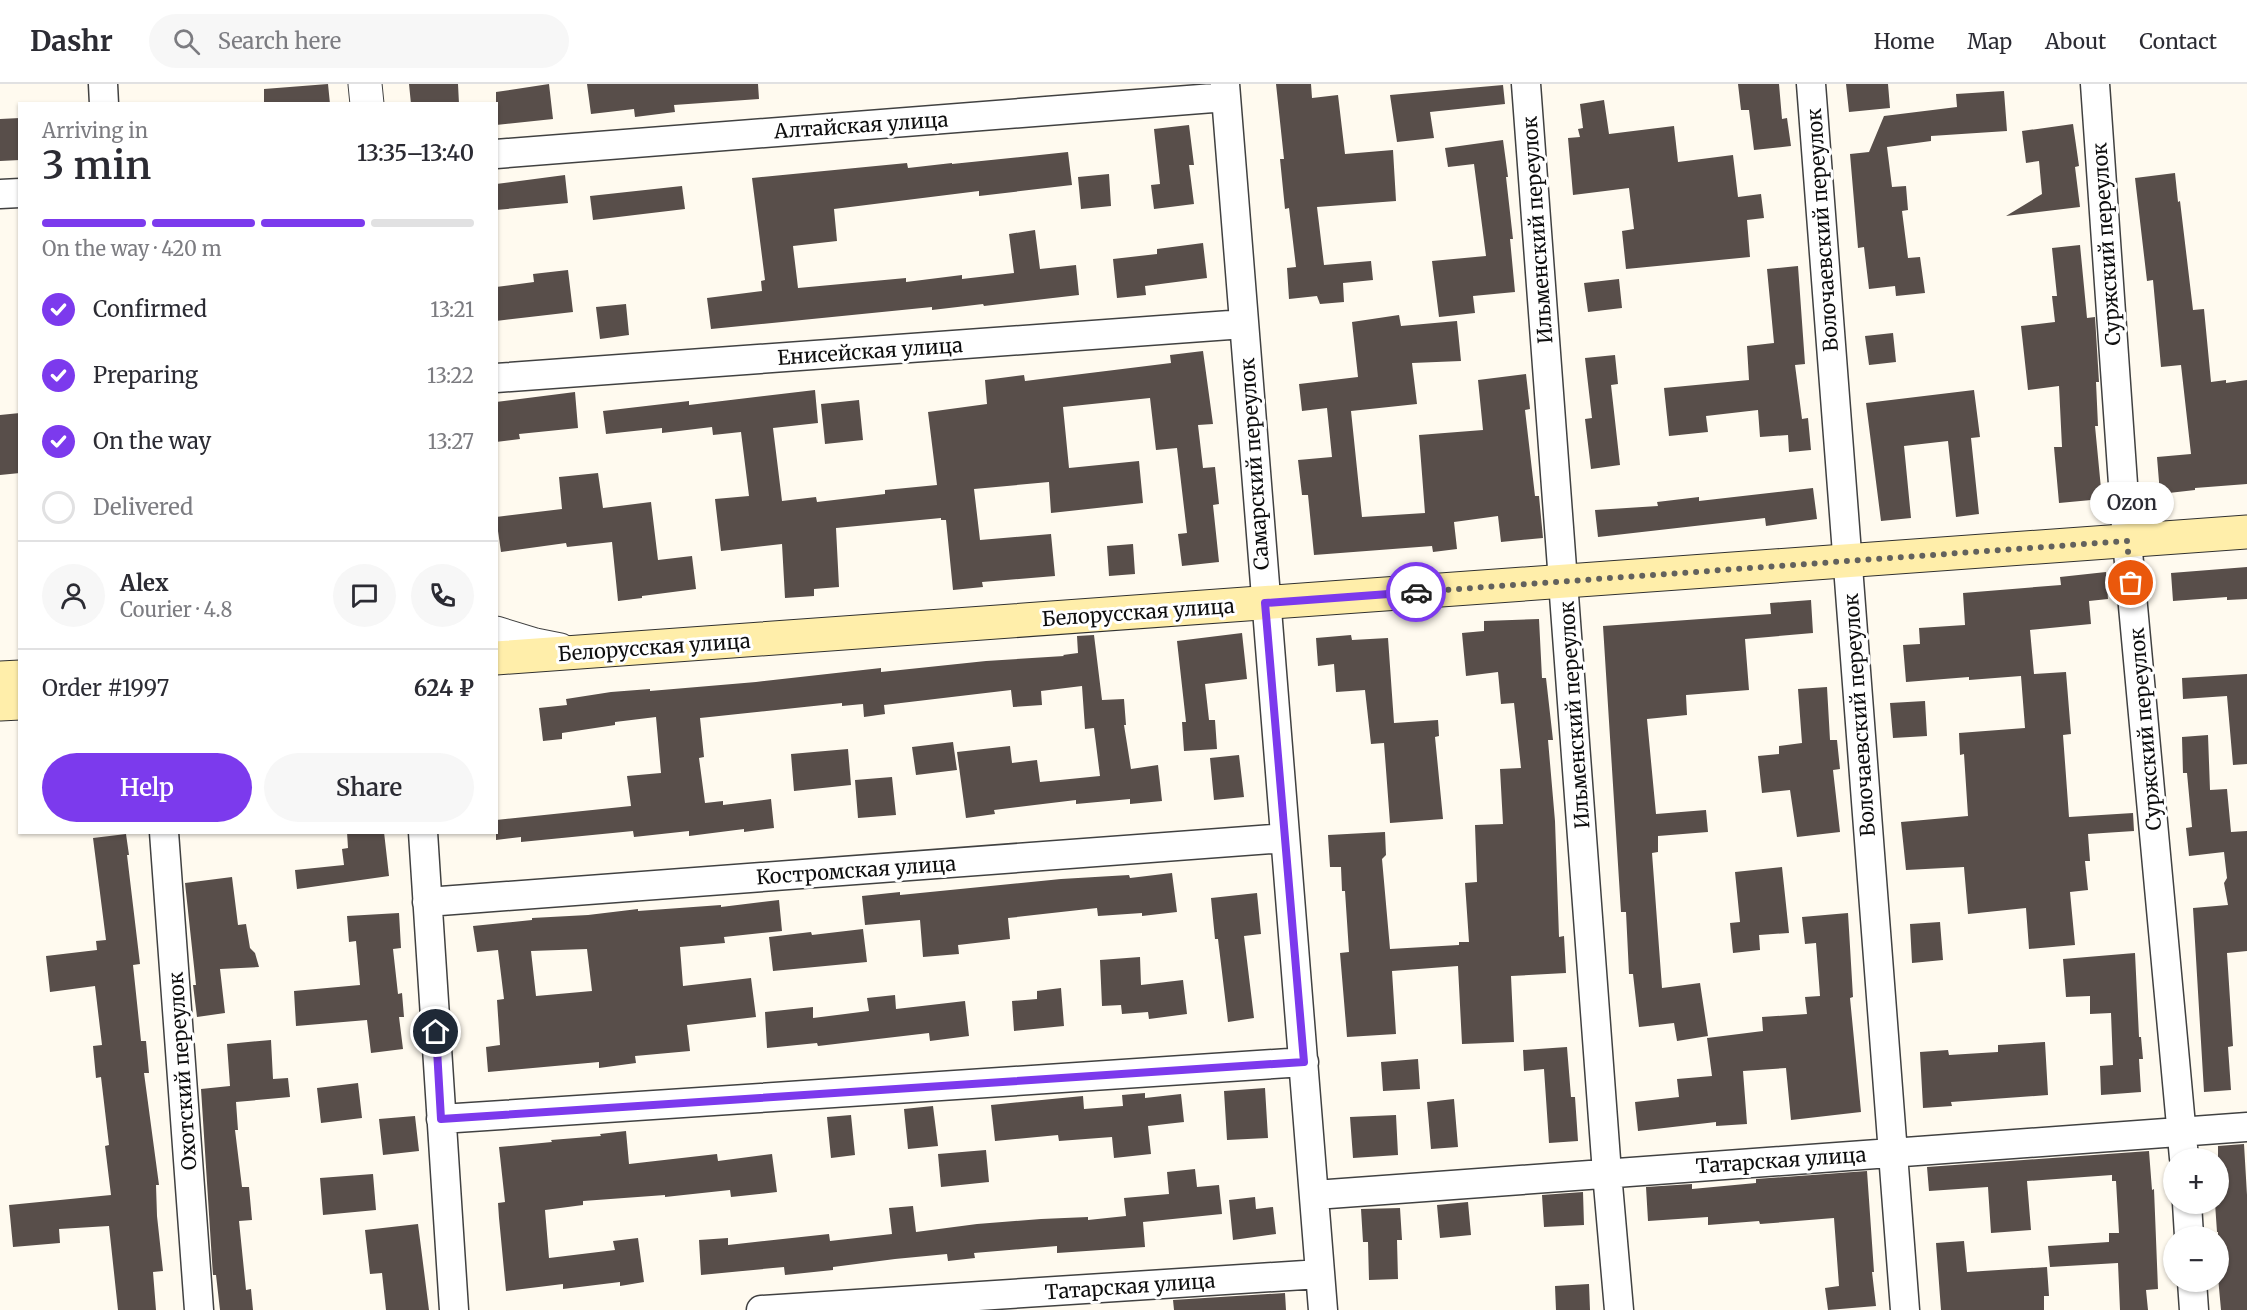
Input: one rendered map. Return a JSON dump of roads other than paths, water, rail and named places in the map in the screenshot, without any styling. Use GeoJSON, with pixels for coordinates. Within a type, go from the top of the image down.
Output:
{"type":"FeatureCollection","features":[{"type":"Feature","properties":{"kind":"main road","name":"Белорусская улица"},"geometry":{"type":"LineString","coordinates":[[498,658],[2247,532]]}},
{"type":"Feature","properties":{"kind":"main road"},"geometry":{"type":"LineString","coordinates":[[0,678],[18,677]]}},
{"type":"Feature","properties":{"kind":"main road"},"geometry":{"type":"LineString","coordinates":[[0,704],[18,703]]}},
{"type":"Feature","properties":{"kind":"street"},"geometry":{"type":"LineString","coordinates":[[103,84],[104,102]]}},
{"type":"Feature","properties":{"kind":"street"},"geometry":{"type":"LineString","coordinates":[[365,84],[367,102]]}},
{"type":"Feature","properties":{"kind":"street","name":"Ильменский переулок"},"geometry":{"type":"LineString","coordinates":[[1526,84],[1619,1310]]}},
{"type":"Feature","properties":{"kind":"street","name":"Волочаевский переулок"},"geometry":{"type":"LineString","coordinates":[[1811,84],[1905,1310]]}},
{"type":"Feature","properties":{"kind":"street","name":"Суржский переулок"},"geometry":{"type":"LineString","coordinates":[[2095,84],[2127,541],[2183,1145]]}},
{"type":"Feature","properties":{"kind":"street","name":"Алтайская улица"},"geometry":{"type":"LineString","coordinates":[[498,154],[1226,90]]}},
{"type":"Feature","properties":{"kind":"street","name":"Самарский переулок"},"geometry":{"type":"LineString","coordinates":[[1226,90],[1323,1310]]}},
{"type":"Feature","properties":{"kind":"street"},"geometry":{"type":"LineString","coordinates":[[0,195],[18,193]]}},
{"type":"Feature","properties":{"kind":"street","name":"Енисейская улица"},"geometry":{"type":"LineString","coordinates":[[498,378],[1244,324]]}},
{"type":"Feature","properties":{"kind":"street"},"geometry":{"type":"LineString","coordinates":[[498,634],[535,645],[576,653]]}},
{"type":"Feature","properties":{"kind":"street","name":"Охотский переулок"},"geometry":{"type":"LineString","coordinates":[[165,834],[199,1310]]}},
{"type":"Feature","properties":{"kind":"street"},"geometry":{"type":"LineString","coordinates":[[423,834],[454,1310]]}},
{"type":"Feature","properties":{"kind":"street","name":"Костромская улица"},"geometry":{"type":"LineString","coordinates":[[427,902],[1285,838]]}},
{"type":"Feature","properties":{"kind":"street"},"geometry":{"type":"LineString","coordinates":[[441,1119],[1304,1062]]}},
{"type":"Feature","properties":{"kind":"street","name":"Татарская улица"},"geometry":{"type":"LineString","coordinates":[[1315,1195],[1893,1152],[2183,1145],[2247,1127]]}},
{"type":"Feature","properties":{"kind":"street","name":"Татарская улица"},"geometry":{"type":"LineString","coordinates":[[761,1310],[1320,1274]]}},
{"type":"Feature","properties":{"kind":"street"},"geometry":{"type":"LineString","coordinates":[[2193,1292],[2194,1310]]}},
{"type":"Feature","properties":{"kind":"place","name":"Ozon"},"geometry":{"type":"Point","coordinates":[2131,583]}}]}
